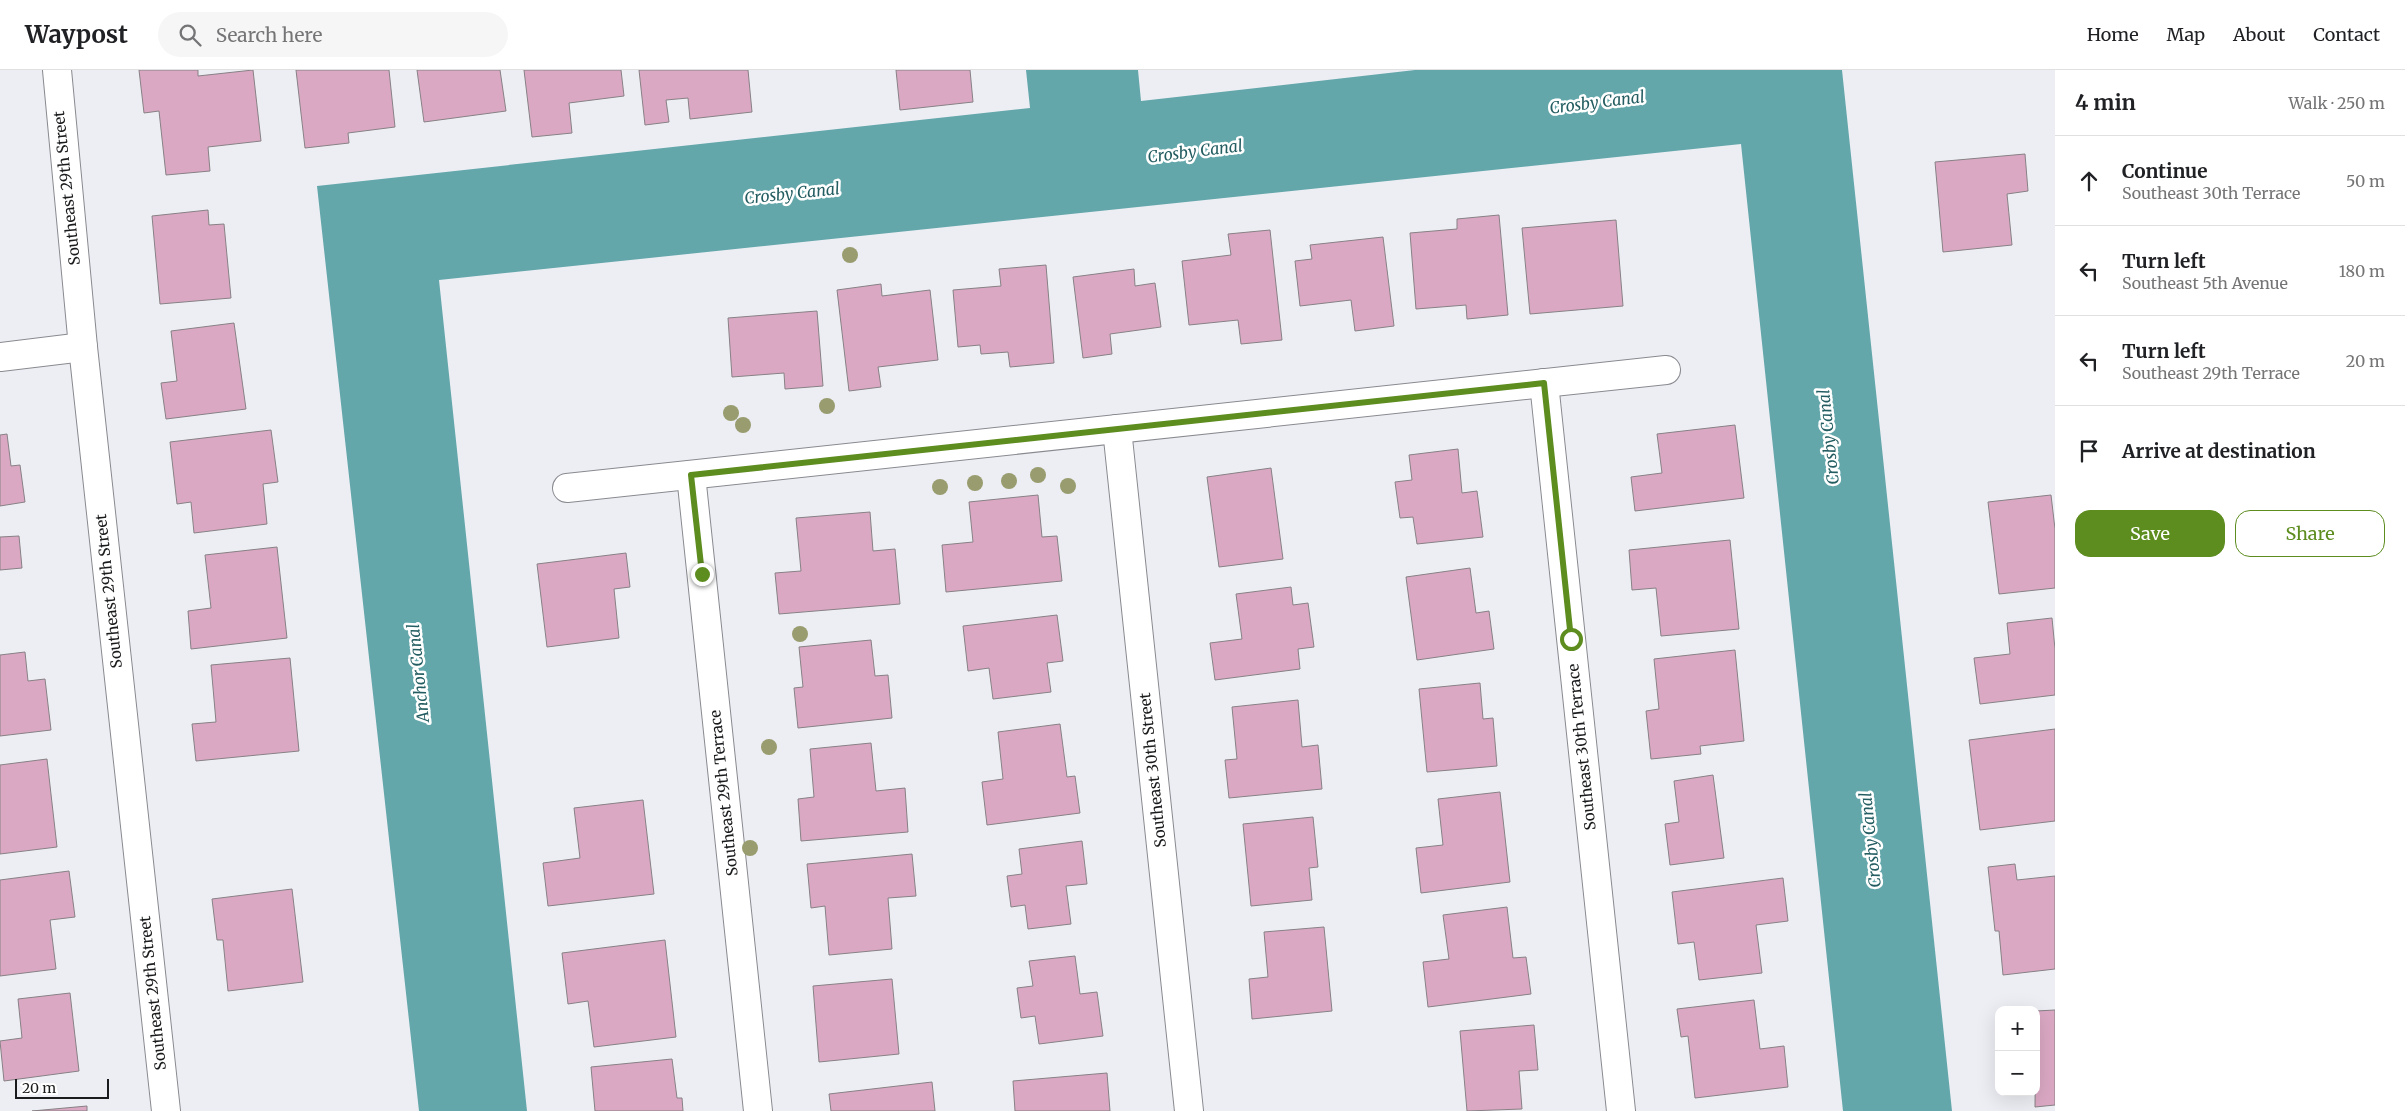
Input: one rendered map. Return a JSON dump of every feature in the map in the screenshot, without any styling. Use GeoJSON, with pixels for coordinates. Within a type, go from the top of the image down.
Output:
{"type":"FeatureCollection","features":[{"type":"Feature","properties":{"kind":"street","name":"Southeast 29th Street"},"geometry":{"type":"LineString","coordinates":[[57,70],[83,347],[166,1111]]}},
{"type":"Feature","properties":{"kind":"street"},"geometry":{"type":"LineString","coordinates":[[0,357],[83,347]]}},
{"type":"Feature","properties":{"kind":"street"},"geometry":{"type":"LineString","coordinates":[[567,488],[1666,370]]}},
{"type":"Feature","properties":{"kind":"street","name":"Southeast 30th Terrace"},"geometry":{"type":"LineString","coordinates":[[1544,383],[1621,1111]]}},
{"type":"Feature","properties":{"kind":"street","name":"Southeast 30th Street"},"geometry":{"type":"LineString","coordinates":[[1117,429],[1189,1111]]}},
{"type":"Feature","properties":{"kind":"street","name":"Southeast 29th Terrace"},"geometry":{"type":"LineString","coordinates":[[691,475],[758,1111]]}},
{"type":"Feature","properties":{"kind":"water"},"geometry":{"type":"Polygon","coordinates":[[[1026,70],[1138,70],[1141,101],[1415,70],[1842,70],[1952,1111],[1843,1111],[1741,144],[439,280],[527,1111],[419,1111],[317,186],[1030,108],[1026,70]]]}},
{"type":"Feature","properties":{"kind":"building"},"geometry":{"type":"Polygon","coordinates":[[[139,70],[198,70],[198,76],[253,70],[261,141],[208,147],[210,171],[166,175],[159,111],[144,113],[139,70]]]}},
{"type":"Feature","properties":{"kind":"building"},"geometry":{"type":"Polygon","coordinates":[[[296,70],[389,70],[395,127],[348,133],[349,143],[305,148],[296,70]]]}},
{"type":"Feature","properties":{"kind":"building"},"geometry":{"type":"Polygon","coordinates":[[[417,70],[500,70],[506,111],[424,122],[417,70]]]}},
{"type":"Feature","properties":{"kind":"building"},"geometry":{"type":"Polygon","coordinates":[[[524,70],[621,70],[624,96],[569,103],[572,133],[532,137],[524,70]]]}},
{"type":"Feature","properties":{"kind":"building"},"geometry":{"type":"Polygon","coordinates":[[[639,70],[748,70],[752,112],[690,119],[688,98],[666,100],[669,122],[645,125],[639,70]]]}},
{"type":"Feature","properties":{"kind":"building"},"geometry":{"type":"Polygon","coordinates":[[[896,70],[970,70],[973,102],[900,110],[896,70]]]}},
{"type":"Feature","properties":{"kind":"building"},"geometry":{"type":"Polygon","coordinates":[[[2025,154],[2028,191],[2007,194],[2012,245],[1943,252],[1935,162],[2025,154]]]}},
{"type":"Feature","properties":{"kind":"building"},"geometry":{"type":"Polygon","coordinates":[[[208,210],[209,225],[224,224],[231,298],[160,304],[152,216],[208,210]]]}},
{"type":"Feature","properties":{"kind":"building"},"geometry":{"type":"Polygon","coordinates":[[[1499,215],[1508,315],[1467,319],[1466,305],[1416,309],[1410,233],[1457,229],[1457,219],[1499,215]]]}},
{"type":"Feature","properties":{"kind":"building"},"geometry":{"type":"Polygon","coordinates":[[[1616,220],[1623,306],[1530,314],[1522,228],[1616,220]]]}},
{"type":"Feature","properties":{"kind":"building"},"geometry":{"type":"Polygon","coordinates":[[[1270,230],[1282,340],[1241,344],[1238,320],[1189,325],[1182,261],[1231,255],[1228,234],[1270,230]]]}},
{"type":"Feature","properties":{"kind":"building"},"geometry":{"type":"Polygon","coordinates":[[[1383,237],[1394,326],[1355,331],[1351,300],[1300,306],[1295,261],[1312,259],[1310,245],[1383,237]]]}},
{"type":"Feature","properties":{"kind":"building"},"geometry":{"type":"Polygon","coordinates":[[[1046,265],[1054,363],[1010,367],[1008,352],[981,354],[980,345],[958,347],[953,290],[1001,286],[999,269],[1046,265]]]}},
{"type":"Feature","properties":{"kind":"building"},"geometry":{"type":"Polygon","coordinates":[[[1134,269],[1135,286],[1155,283],[1161,327],[1110,334],[1112,354],[1083,358],[1073,277],[1134,269]]]}},
{"type":"Feature","properties":{"kind":"building"},"geometry":{"type":"Polygon","coordinates":[[[881,284],[882,296],[930,290],[938,360],[878,367],[881,387],[849,391],[837,290],[881,284]]]}},
{"type":"Feature","properties":{"kind":"building"},"geometry":{"type":"Polygon","coordinates":[[[817,311],[823,386],[785,389],[784,373],[732,377],[728,318],[817,311]]]}},
{"type":"Feature","properties":{"kind":"building"},"geometry":{"type":"Polygon","coordinates":[[[234,323],[246,409],[166,419],[161,383],[177,381],[171,331],[234,323]]]}},
{"type":"Feature","properties":{"kind":"building"},"geometry":{"type":"Polygon","coordinates":[[[1735,425],[1744,498],[1635,511],[1631,477],[1662,473],[1657,434],[1735,425]]]}},
{"type":"Feature","properties":{"kind":"building"},"geometry":{"type":"Polygon","coordinates":[[[271,430],[278,482],[263,484],[267,524],[194,533],[191,502],[177,504],[170,442],[271,430]]]}},
{"type":"Feature","properties":{"kind":"building"},"geometry":{"type":"Polygon","coordinates":[[[7,434],[11,466],[20,465],[25,502],[0,506],[0,435],[7,434]]]}},
{"type":"Feature","properties":{"kind":"building"},"geometry":{"type":"Polygon","coordinates":[[[1458,449],[1462,493],[1477,491],[1483,537],[1417,544],[1413,517],[1400,518],[1395,482],[1412,480],[1409,455],[1458,449]]]}},
{"type":"Feature","properties":{"kind":"building"},"geometry":{"type":"Polygon","coordinates":[[[1271,468],[1283,559],[1219,567],[1207,477],[1271,468]]]}},
{"type":"Feature","properties":{"kind":"building"},"geometry":{"type":"Polygon","coordinates":[[[1038,495],[1042,537],[1057,536],[1062,581],[946,592],[942,545],[973,542],[969,502],[1038,495]]]}},
{"type":"Feature","properties":{"kind":"building"},"geometry":{"type":"Polygon","coordinates":[[[2051,495],[2055,529],[2055,588],[1999,594],[1988,502],[2051,495]]]}},
{"type":"Feature","properties":{"kind":"building"},"geometry":{"type":"Polygon","coordinates":[[[870,512],[873,551],[895,549],[900,604],[779,614],[775,573],[801,571],[796,518],[870,512]]]}},
{"type":"Feature","properties":{"kind":"building"},"geometry":{"type":"Polygon","coordinates":[[[19,536],[22,568],[0,570],[0,537],[19,536]]]}},
{"type":"Feature","properties":{"kind":"building"},"geometry":{"type":"Polygon","coordinates":[[[1730,540],[1739,629],[1661,636],[1656,588],[1632,590],[1629,550],[1730,540]]]}},
{"type":"Feature","properties":{"kind":"building"},"geometry":{"type":"Polygon","coordinates":[[[277,547],[287,638],[191,649],[188,611],[211,608],[205,555],[277,547]]]}},
{"type":"Feature","properties":{"kind":"building"},"geometry":{"type":"Polygon","coordinates":[[[626,553],[630,587],[614,589],[619,638],[547,647],[537,564],[626,553]]]}},
{"type":"Feature","properties":{"kind":"building"},"geometry":{"type":"Polygon","coordinates":[[[1470,568],[1476,613],[1489,611],[1494,649],[1417,660],[1406,577],[1470,568]]]}},
{"type":"Feature","properties":{"kind":"building"},"geometry":{"type":"Polygon","coordinates":[[[1291,587],[1293,605],[1308,603],[1314,647],[1298,649],[1300,669],[1215,680],[1210,643],[1242,639],[1236,594],[1291,587]]]}},
{"type":"Feature","properties":{"kind":"building"},"geometry":{"type":"Polygon","coordinates":[[[1057,615],[1063,661],[1047,663],[1051,692],[993,699],[989,668],[968,671],[963,626],[1057,615]]]}},
{"type":"Feature","properties":{"kind":"building"},"geometry":{"type":"Polygon","coordinates":[[[2052,618],[2055,649],[2055,695],[1980,704],[1974,658],[2010,654],[2007,623],[2052,618]]]}},
{"type":"Feature","properties":{"kind":"building"},"geometry":{"type":"Polygon","coordinates":[[[871,640],[875,676],[888,675],[892,718],[798,728],[794,688],[803,687],[799,647],[871,640]]]}},
{"type":"Feature","properties":{"kind":"building"},"geometry":{"type":"Polygon","coordinates":[[[1735,650],[1744,741],[1700,746],[1701,754],[1651,759],[1646,711],[1659,709],[1654,659],[1735,650]]]}},
{"type":"Feature","properties":{"kind":"building"},"geometry":{"type":"Polygon","coordinates":[[[25,652],[28,681],[45,679],[51,730],[0,736],[0,655],[25,652]]]}},
{"type":"Feature","properties":{"kind":"building"},"geometry":{"type":"Polygon","coordinates":[[[290,658],[299,751],[196,761],[192,724],[216,722],[211,665],[290,658]]]}},
{"type":"Feature","properties":{"kind":"building"},"geometry":{"type":"Polygon","coordinates":[[[1480,683],[1483,719],[1493,718],[1497,766],[1427,772],[1419,689],[1480,683]]]}},
{"type":"Feature","properties":{"kind":"building"},"geometry":{"type":"Polygon","coordinates":[[[1298,700],[1302,747],[1318,745],[1322,789],[1229,798],[1225,760],[1237,759],[1232,707],[1298,700]]]}},
{"type":"Feature","properties":{"kind":"building"},"geometry":{"type":"Polygon","coordinates":[[[1060,724],[1067,777],[1075,776],[1080,813],[987,825],[982,782],[1003,779],[998,732],[1060,724]]]}},
{"type":"Feature","properties":{"kind":"building"},"geometry":{"type":"Polygon","coordinates":[[[2055,729],[2055,821],[1980,830],[1969,740],[2055,729]]]}},
{"type":"Feature","properties":{"kind":"building"},"geometry":{"type":"Polygon","coordinates":[[[871,743],[876,791],[905,788],[908,832],[801,841],[798,799],[814,797],[810,749],[871,743]]]}},
{"type":"Feature","properties":{"kind":"building"},"geometry":{"type":"Polygon","coordinates":[[[47,759],[57,847],[0,854],[0,765],[47,759]]]}},
{"type":"Feature","properties":{"kind":"building"},"geometry":{"type":"Polygon","coordinates":[[[1713,775],[1724,858],[1670,865],[1665,824],[1679,822],[1674,781],[1713,775]]]}},
{"type":"Feature","properties":{"kind":"building"},"geometry":{"type":"Polygon","coordinates":[[[1500,792],[1510,882],[1421,893],[1416,848],[1443,845],[1438,799],[1500,792]]]}},
{"type":"Feature","properties":{"kind":"building"},"geometry":{"type":"Polygon","coordinates":[[[643,800],[654,894],[548,906],[543,863],[580,858],[574,808],[643,800]]]}},
{"type":"Feature","properties":{"kind":"building"},"geometry":{"type":"Polygon","coordinates":[[[1313,817],[1318,867],[1309,868],[1312,900],[1251,906],[1243,824],[1313,817]]]}},
{"type":"Feature","properties":{"kind":"building"},"geometry":{"type":"Polygon","coordinates":[[[1082,841],[1087,884],[1066,886],[1071,924],[1028,929],[1025,905],[1011,907],[1007,876],[1022,874],[1019,849],[1082,841]]]}},
{"type":"Feature","properties":{"kind":"building"},"geometry":{"type":"Polygon","coordinates":[[[912,854],[916,896],[888,898],[892,949],[829,955],[825,906],[811,908],[807,864],[912,854]]]}},
{"type":"Feature","properties":{"kind":"building"},"geometry":{"type":"Polygon","coordinates":[[[2015,864],[2017,880],[2055,876],[2055,969],[2003,975],[1999,931],[1995,931],[1988,867],[2015,864]]]}},
{"type":"Feature","properties":{"kind":"building"},"geometry":{"type":"Polygon","coordinates":[[[69,871],[75,917],[50,920],[56,969],[0,976],[0,880],[69,871]]]}},
{"type":"Feature","properties":{"kind":"building"},"geometry":{"type":"Polygon","coordinates":[[[1783,878],[1788,921],[1756,925],[1762,973],[1699,980],[1694,942],[1678,944],[1672,892],[1783,878]]]}},
{"type":"Feature","properties":{"kind":"building"},"geometry":{"type":"Polygon","coordinates":[[[292,889],[303,982],[228,991],[223,940],[217,940],[212,899],[292,889]]]}},
{"type":"Feature","properties":{"kind":"building"},"geometry":{"type":"Polygon","coordinates":[[[1507,907],[1513,958],[1526,957],[1531,994],[1428,1007],[1423,962],[1449,959],[1443,915],[1507,907]]]}},
{"type":"Feature","properties":{"kind":"building"},"geometry":{"type":"Polygon","coordinates":[[[1324,927],[1332,1011],[1252,1019],[1249,979],[1268,977],[1264,932],[1324,927]]]}},
{"type":"Feature","properties":{"kind":"building"},"geometry":{"type":"Polygon","coordinates":[[[665,940],[676,1037],[594,1047],[588,1001],[568,1004],[562,953],[665,940]]]}},
{"type":"Feature","properties":{"kind":"building"},"geometry":{"type":"Polygon","coordinates":[[[1075,956],[1080,994],[1097,992],[1103,1036],[1039,1044],[1035,1016],[1021,1018],[1017,988],[1033,986],[1029,961],[1075,956]]]}},
{"type":"Feature","properties":{"kind":"building"},"geometry":{"type":"Polygon","coordinates":[[[892,979],[899,1054],[819,1062],[813,986],[892,979]]]}},
{"type":"Feature","properties":{"kind":"building"},"geometry":{"type":"Polygon","coordinates":[[[70,993],[79,1071],[4,1081],[0,1041],[22,1038],[18,999],[70,993]]]}},
{"type":"Feature","properties":{"kind":"building"},"geometry":{"type":"Polygon","coordinates":[[[1754,1000],[1760,1049],[1784,1046],[1788,1087],[1695,1098],[1688,1036],[1681,1037],[1677,1009],[1754,1000]]]}},
{"type":"Feature","properties":{"kind":"building"},"geometry":{"type":"Polygon","coordinates":[[[2055,1010],[2055,1105],[2035,1107],[2035,1096],[2040,1096],[2040,1011],[2055,1010]]]}},
{"type":"Feature","properties":{"kind":"building"},"geometry":{"type":"Polygon","coordinates":[[[1534,1025],[1538,1070],[1519,1071],[1522,1109],[1467,1111],[1460,1031],[1534,1025]]]}},
{"type":"Feature","properties":{"kind":"building"},"geometry":{"type":"Polygon","coordinates":[[[672,1059],[677,1098],[682,1098],[683,1111],[595,1111],[591,1067],[672,1059]]]}},
{"type":"Feature","properties":{"kind":"building"},"geometry":{"type":"Polygon","coordinates":[[[1107,1073],[1110,1111],[1015,1111],[1013,1081],[1107,1073]]]}},
{"type":"Feature","properties":{"kind":"building"},"geometry":{"type":"Polygon","coordinates":[[[932,1082],[935,1111],[831,1111],[829,1094],[932,1082]]]}},
{"type":"Feature","properties":{"kind":"building"},"geometry":{"type":"Polygon","coordinates":[[[87,1106],[87,1111],[32,1111],[87,1106]]]}},
{"type":"Feature","properties":{"kind":"route"},"geometry":{"type":"LineString","coordinates":[[702,574],[691,475],[1544,383],[1571,639]]}},
{"type":"Feature","properties":{"kind":"water label","name":"Crosby Canal"},"geometry":{"type":"Point","coordinates":[1597,102]}},
{"type":"Feature","properties":{"kind":"water label","name":"Crosby Canal"},"geometry":{"type":"Point","coordinates":[1195,151]}},
{"type":"Feature","properties":{"kind":"water label","name":"Crosby Canal"},"geometry":{"type":"Point","coordinates":[792,193]}},
{"type":"Feature","properties":{"kind":"water label","name":"Crosby Canal"},"geometry":{"type":"Point","coordinates":[1828,437]}},
{"type":"Feature","properties":{"kind":"water label","name":"Anchor Canal"},"geometry":{"type":"Point","coordinates":[418,673]}},
{"type":"Feature","properties":{"kind":"water label","name":"Crosby Canal"},"geometry":{"type":"Point","coordinates":[1870,840]}}]}
